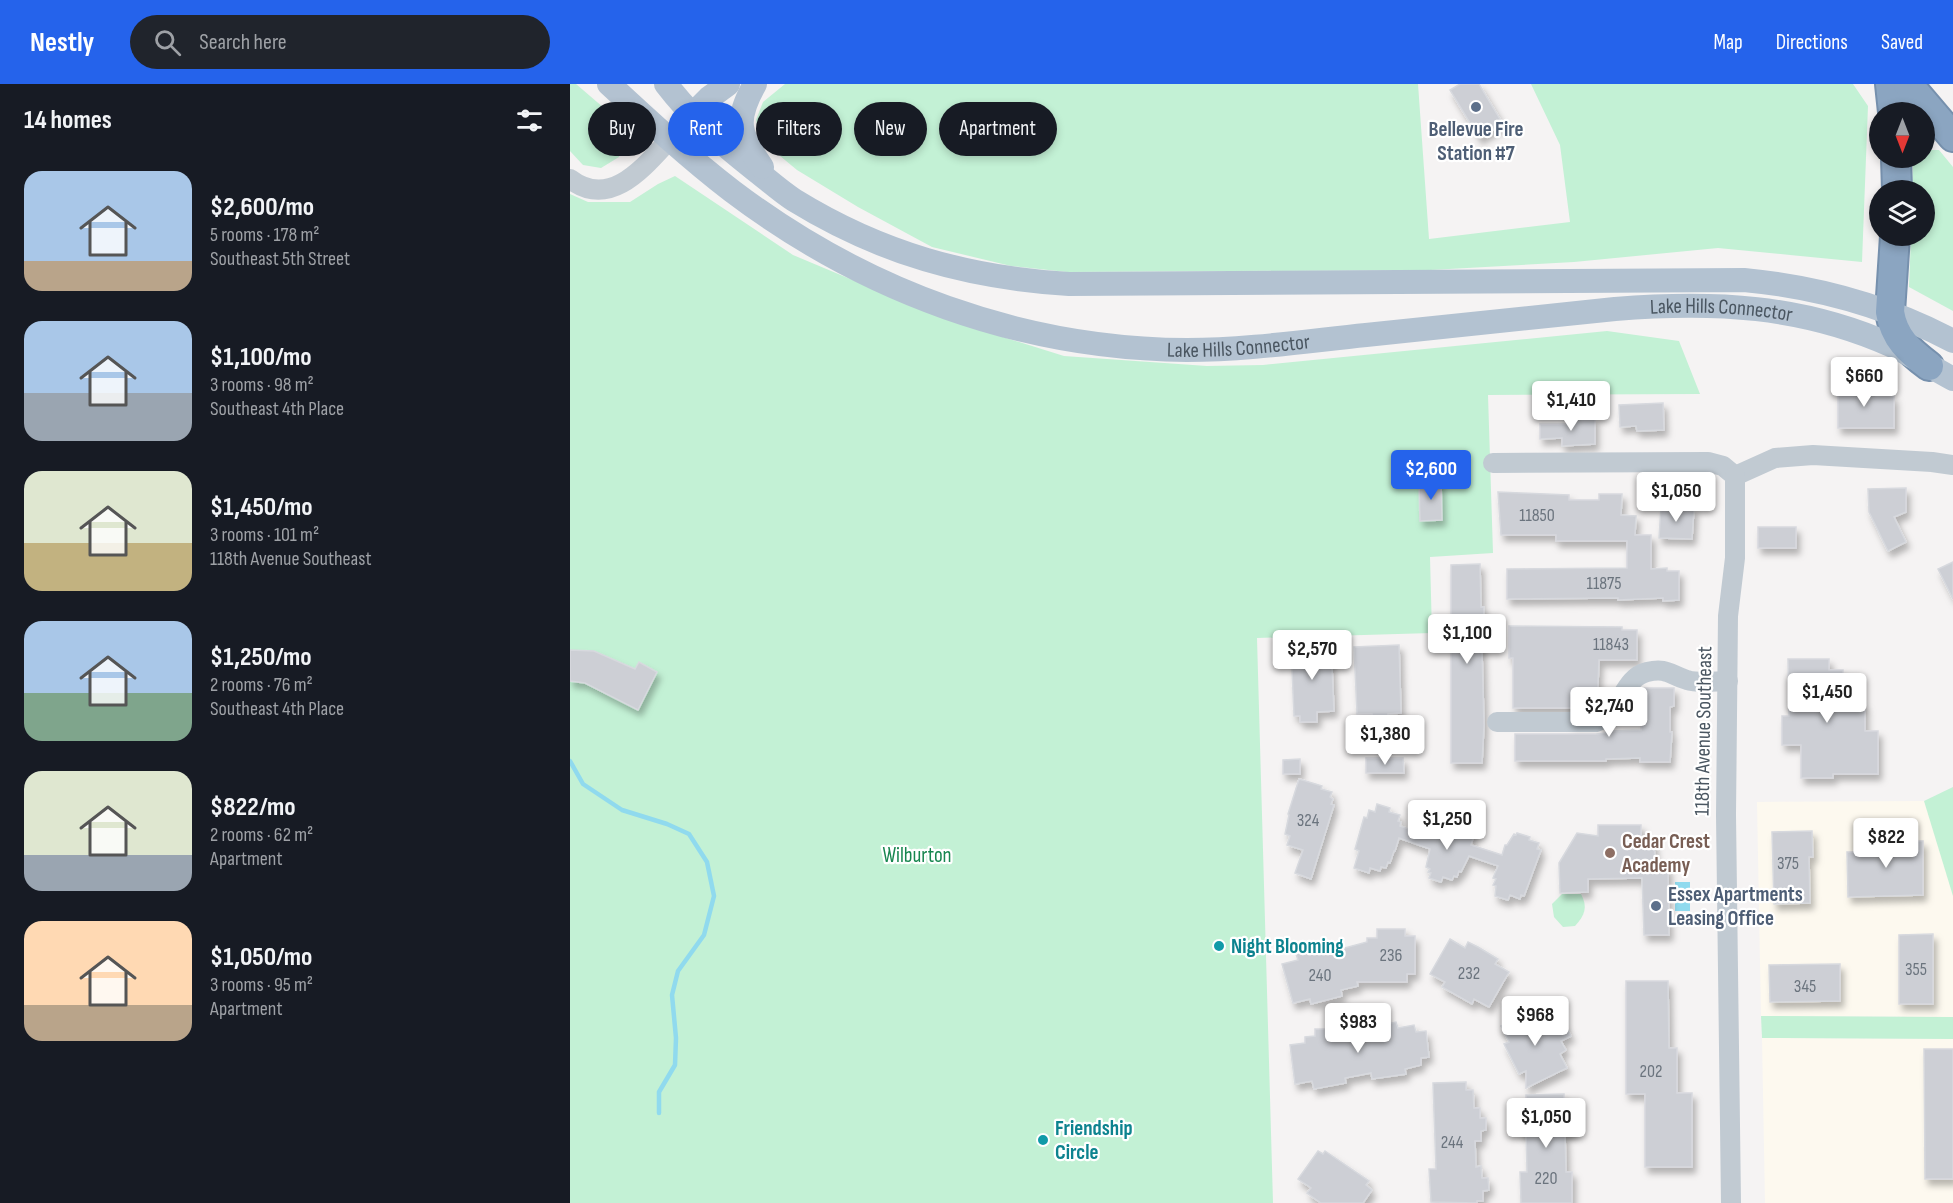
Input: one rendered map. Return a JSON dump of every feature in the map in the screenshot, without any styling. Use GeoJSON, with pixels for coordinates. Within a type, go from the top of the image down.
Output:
{"type":"FeatureCollection","features":[{"type":"Feature","properties":{"kind":"highway"},"geometry":{"type":"LineString","coordinates":[[1890,84],[1892,102]]}},
{"type":"Feature","properties":{"kind":"highway"},"geometry":{"type":"LineString","coordinates":[[1908,84],[1953,137]]}},
{"type":"Feature","properties":{"kind":"highway"},"geometry":{"type":"LineString","coordinates":[[1894,246],[1892,324],[1901,342],[1941,372]]}},
{"type":"Feature","properties":{"kind":"main road","name":"Lake Hills Connector"},"geometry":{"type":"LineString","coordinates":[[609,84],[668,137]]}},
{"type":"Feature","properties":{"kind":"main road","name":"Lake Hills Connector"},"geometry":{"type":"LineString","coordinates":[[666,84],[681,102]]}},
{"type":"Feature","properties":{"kind":"main road"},"geometry":{"type":"LineString","coordinates":[[705,102],[728,84]]}},
{"type":"Feature","properties":{"kind":"main road"},"geometry":{"type":"LineString","coordinates":[[755,84],[742,113],[741,128],[744,140],[774,184]]}},
{"type":"Feature","properties":{"kind":"main road","name":"Lake Hills Connector"},"geometry":{"type":"LineString","coordinates":[[690,156],[732,191],[762,212],[864,273],[932,304],[1024,330],[1071,339],[1123,346],[1187,350],[1252,347],[1615,309],[1668,305],[1720,305],[1780,313],[1836,326],[1893,346],[1941,372]]}},
{"type":"Feature","properties":{"kind":"main road","name":"Lake Hills Connector"},"geometry":{"type":"LineString","coordinates":[[737,156],[792,198],[871,240],[911,256],[991,277],[1028,282],[1113,284],[1744,280],[1777,283],[1891,302],[1953,341]]}},
{"type":"Feature","properties":{"kind":"street"},"geometry":{"type":"LineString","coordinates":[[570,179],[585,188],[598,191],[616,186],[644,168],[668,141]]}},
{"type":"Feature","properties":{"kind":"street"},"geometry":{"type":"LineString","coordinates":[[1493,463],[1708,462],[1723,466],[1735,476],[1775,458],[1804,456],[1953,465]]}},
{"type":"Feature","properties":{"kind":"street","name":"118th Avenue Southeast"},"geometry":{"type":"LineString","coordinates":[[1731,1203],[1726,815],[1728,616],[1735,558],[1735,476]]}},
{"type":"Feature","properties":{"kind":"street"},"geometry":{"type":"LineString","coordinates":[[1497,722],[1596,722],[1611,712],[1634,678],[1645,672],[1657,670],[1671,672],[1687,681],[1728,681]]}},
{"type":"Feature","properties":{"kind":"shaded area"},"geometry":{"type":"Polygon","coordinates":[[[1924,801],[1953,874],[1953,1017],[1761,1016],[1757,802],[1924,801]]]}},
{"type":"Feature","properties":{"kind":"shaded area"},"geometry":{"type":"Polygon","coordinates":[[[1762,1038],[1953,1039],[1953,1203],[1765,1203],[1762,1038]]]}},
{"type":"Feature","properties":{"kind":"green space"},"geometry":{"type":"Polygon","coordinates":[[[570,84],[576,84],[597,102],[588,102],[588,156],[619,156],[601,168],[583,165],[570,151],[570,84]]]}},
{"type":"Feature","properties":{"kind":"green space"},"geometry":{"type":"Polygon","coordinates":[[[785,84],[1418,84],[1429,239],[1570,222],[1560,145],[1531,84],[1853,84],[1868,106],[1862,262],[1718,248],[1574,262],[1431,270],[1067,272],[1011,266],[932,247],[858,207],[797,170],[780,156],[842,156],[842,102],[763,102],[785,84]]]}},
{"type":"Feature","properties":{"kind":"green space"},"geometry":{"type":"Polygon","coordinates":[[[1935,150],[1939,150],[1953,167],[1953,311],[1909,287],[1911,246],[1935,246],[1935,180],[1912,180],[1913,168],[1935,168],[1935,150]]]}},
{"type":"Feature","properties":{"kind":"green space","name":"Wilburton"},"geometry":{"type":"Polygon","coordinates":[[[675,176],[793,255],[948,320],[1064,356],[1207,366],[1263,365],[1607,331],[1679,341],[1700,394],[1488,395],[1493,553],[1430,557],[1432,633],[1257,638],[1273,1203],[570,1203],[570,194],[588,202],[630,202],[675,176]]]}},
{"type":"Feature","properties":{"kind":"green space"},"geometry":{"type":"Polygon","coordinates":[[[1953,787],[1953,896],[1924,801],[1953,787]]]}},
{"type":"Feature","properties":{"kind":"green space"},"geometry":{"type":"Polygon","coordinates":[[[1562,894],[1581,894],[1584,911],[1575,926],[1563,927],[1554,917],[1552,904],[1562,894]]]}},
{"type":"Feature","properties":{"kind":"green space"},"geometry":{"type":"Polygon","coordinates":[[[1761,1016],[1953,1017],[1953,1039],[1762,1038],[1761,1016]]]}},
{"type":"Feature","properties":{"kind":"water"},"geometry":{"type":"Polygon","coordinates":[[[1675,882],[1690,882],[1690,911],[1675,911],[1675,882]]]}},
{"type":"Feature","properties":{"kind":"building","name":"Bellevue Fire Station #7"},"geometry":{"type":"Polygon","coordinates":[[[1460,84],[1479,84],[1503,124],[1479,138],[1450,90],[1460,84]]]}},
{"type":"Feature","properties":{"kind":"building"},"geometry":{"type":"Polygon","coordinates":[[[1838,381],[1858,381],[1858,388],[1876,388],[1876,396],[1894,396],[1894,428],[1838,428],[1838,381]]]}},
{"type":"Feature","properties":{"kind":"building"},"geometry":{"type":"Polygon","coordinates":[[[1663,403],[1664,430],[1637,431],[1636,426],[1620,427],[1619,405],[1663,403]]]}},
{"type":"Feature","properties":{"kind":"building"},"geometry":{"type":"Polygon","coordinates":[[[1595,417],[1595,444],[1562,446],[1562,438],[1540,439],[1540,424],[1570,424],[1570,418],[1595,417]]]}},
{"type":"Feature","properties":{"kind":"building"},"geometry":{"type":"Polygon","coordinates":[[[1441,481],[1442,520],[1420,521],[1419,482],[1441,481]]]}},
{"type":"Feature","properties":{"kind":"building"},"geometry":{"type":"Polygon","coordinates":[[[1906,488],[1906,512],[1894,517],[1906,542],[1888,551],[1869,512],[1868,489],[1906,488]]]}},
{"type":"Feature","properties":{"kind":"building"},"geometry":{"type":"Polygon","coordinates":[[[1498,492],[1569,495],[1569,500],[1599,500],[1599,494],[1622,494],[1621,515],[1636,516],[1635,535],[1651,535],[1651,569],[1667,568],[1667,571],[1679,571],[1679,600],[1663,601],[1663,598],[1507,599],[1507,569],[1627,568],[1627,541],[1556,541],[1556,535],[1501,535],[1498,492]]]}},
{"type":"Feature","properties":{"kind":"building"},"geometry":{"type":"Polygon","coordinates":[[[1661,506],[1694,508],[1692,539],[1659,538],[1661,506]]]}},
{"type":"Feature","properties":{"kind":"building"},"geometry":{"type":"Polygon","coordinates":[[[1758,527],[1796,527],[1796,548],[1758,548],[1758,527]]]}},
{"type":"Feature","properties":{"kind":"building"},"geometry":{"type":"Polygon","coordinates":[[[1953,562],[1953,599],[1938,569],[1953,562]]]}},
{"type":"Feature","properties":{"kind":"building"},"geometry":{"type":"Polygon","coordinates":[[[1480,564],[1481,607],[1484,607],[1482,763],[1451,763],[1451,565],[1480,564]]]}},
{"type":"Feature","properties":{"kind":"building"},"geometry":{"type":"Polygon","coordinates":[[[1509,626],[1622,627],[1622,630],[1637,630],[1637,660],[1599,660],[1597,708],[1513,708],[1513,658],[1509,658],[1509,626]]]}},
{"type":"Feature","properties":{"kind":"building"},"geometry":{"type":"Polygon","coordinates":[[[1331,645],[1334,711],[1317,712],[1317,722],[1300,722],[1300,716],[1294,716],[1291,647],[1331,645]]]}},
{"type":"Feature","properties":{"kind":"building"},"geometry":{"type":"Polygon","coordinates":[[[1399,645],[1401,713],[1388,714],[1388,721],[1372,722],[1372,714],[1357,714],[1354,647],[1399,645]]]}},
{"type":"Feature","properties":{"kind":"building"},"geometry":{"type":"Polygon","coordinates":[[[570,650],[594,651],[635,669],[639,662],[657,672],[638,710],[585,683],[570,681],[570,650]]]}},
{"type":"Feature","properties":{"kind":"building"},"geometry":{"type":"Polygon","coordinates":[[[1788,659],[1829,659],[1829,670],[1843,670],[1843,705],[1865,704],[1865,731],[1878,731],[1878,774],[1833,774],[1833,778],[1801,778],[1801,745],[1782,745],[1782,716],[1789,716],[1788,659]]]}},
{"type":"Feature","properties":{"kind":"building"},"geometry":{"type":"Polygon","coordinates":[[[1644,688],[1674,688],[1674,706],[1670,707],[1670,732],[1672,732],[1670,762],[1640,762],[1640,758],[1606,759],[1606,761],[1515,761],[1515,734],[1596,734],[1606,733],[1606,731],[1641,730],[1641,702],[1644,702],[1644,688]]]}},
{"type":"Feature","properties":{"kind":"building"},"geometry":{"type":"Polygon","coordinates":[[[1366,758],[1403,758],[1404,773],[1366,773],[1366,758]]]}},
{"type":"Feature","properties":{"kind":"building"},"geometry":{"type":"Polygon","coordinates":[[[1300,759],[1300,774],[1283,774],[1283,760],[1300,759]]]}},
{"type":"Feature","properties":{"kind":"building"},"geometry":{"type":"Polygon","coordinates":[[[1299,779],[1322,786],[1321,789],[1332,792],[1331,804],[1334,805],[1311,879],[1295,873],[1303,850],[1287,845],[1290,836],[1285,834],[1288,814],[1299,779]]]}},
{"type":"Feature","properties":{"kind":"building"},"geometry":{"type":"Polygon","coordinates":[[[1377,804],[1390,808],[1389,812],[1400,815],[1398,821],[1401,822],[1400,826],[1433,837],[1437,826],[1440,827],[1442,820],[1446,821],[1449,812],[1462,817],[1461,821],[1471,825],[1469,830],[1473,831],[1471,845],[1502,855],[1505,845],[1514,834],[1530,837],[1529,840],[1539,843],[1537,849],[1541,850],[1524,896],[1521,895],[1520,899],[1510,895],[1508,900],[1495,896],[1496,886],[1493,885],[1496,879],[1493,878],[1498,866],[1469,856],[1461,872],[1459,871],[1457,877],[1454,876],[1452,880],[1443,877],[1441,882],[1429,878],[1430,869],[1426,867],[1430,849],[1399,838],[1386,868],[1381,867],[1380,871],[1370,868],[1369,873],[1354,868],[1359,851],[1355,849],[1364,817],[1367,818],[1369,810],[1375,812],[1377,804]]]}},
{"type":"Feature","properties":{"kind":"building","name":"Cedar Crest Academy"},"geometry":{"type":"Polygon","coordinates":[[[1598,825],[1641,825],[1641,837],[1653,837],[1656,867],[1668,867],[1669,935],[1644,935],[1642,878],[1588,879],[1588,892],[1560,893],[1559,863],[1577,833],[1598,836],[1598,825]]]}},
{"type":"Feature","properties":{"kind":"building"},"geometry":{"type":"Polygon","coordinates":[[[1812,831],[1813,857],[1809,857],[1810,903],[1774,904],[1772,832],[1812,831]]]}},
{"type":"Feature","properties":{"kind":"building"},"geometry":{"type":"Polygon","coordinates":[[[1856,841],[1923,841],[1923,895],[1848,897],[1847,852],[1856,852],[1856,841]]]}},
{"type":"Feature","properties":{"kind":"building"},"geometry":{"type":"Polygon","coordinates":[[[1377,929],[1405,929],[1405,936],[1415,936],[1415,974],[1407,974],[1407,982],[1357,982],[1358,986],[1341,990],[1342,996],[1311,1004],[1310,999],[1293,1003],[1282,964],[1298,960],[1296,954],[1307,950],[1329,945],[1330,952],[1367,942],[1367,938],[1377,938],[1377,929]]]}},
{"type":"Feature","properties":{"kind":"building"},"geometry":{"type":"Polygon","coordinates":[[[1933,934],[1933,1004],[1899,1004],[1899,935],[1933,934]]]}},
{"type":"Feature","properties":{"kind":"building"},"geometry":{"type":"Polygon","coordinates":[[[1450,939],[1465,948],[1468,942],[1478,947],[1498,959],[1495,964],[1509,972],[1489,1007],[1474,999],[1472,1004],[1442,987],[1445,982],[1430,974],[1450,939]]]}},
{"type":"Feature","properties":{"kind":"building"},"geometry":{"type":"Polygon","coordinates":[[[1840,964],[1840,1001],[1770,1002],[1769,965],[1840,964]]]}},
{"type":"Feature","properties":{"kind":"building"},"geometry":{"type":"Polygon","coordinates":[[[1626,981],[1668,981],[1669,1048],[1677,1048],[1677,1093],[1692,1093],[1692,1167],[1645,1167],[1645,1094],[1626,1094],[1626,981]]]}},
{"type":"Feature","properties":{"kind":"building"},"geometry":{"type":"Polygon","coordinates":[[[1536,1009],[1545,1025],[1551,1022],[1555,1031],[1565,1025],[1571,1036],[1561,1041],[1566,1050],[1560,1054],[1567,1068],[1526,1088],[1526,1071],[1519,1074],[1504,1044],[1509,1042],[1501,1026],[1536,1009]]]}},
{"type":"Feature","properties":{"kind":"building"},"geometry":{"type":"Polygon","coordinates":[[[1385,1016],[1386,1024],[1396,1022],[1398,1028],[1414,1025],[1416,1032],[1426,1031],[1429,1057],[1421,1058],[1421,1065],[1405,1069],[1406,1074],[1372,1079],[1371,1073],[1345,1078],[1346,1083],[1314,1089],[1312,1081],[1295,1084],[1290,1045],[1305,1043],[1305,1037],[1315,1036],[1315,1029],[1328,1029],[1329,1034],[1339,1033],[1339,1038],[1365,1034],[1364,1021],[1385,1016]]]}},
{"type":"Feature","properties":{"kind":"building"},"geometry":{"type":"Polygon","coordinates":[[[1924,1049],[1953,1049],[1953,1179],[1925,1179],[1924,1049]]]}},
{"type":"Feature","properties":{"kind":"building"},"geometry":{"type":"Polygon","coordinates":[[[1466,1082],[1466,1090],[1473,1090],[1474,1108],[1480,1108],[1480,1118],[1486,1118],[1486,1130],[1481,1131],[1481,1141],[1475,1141],[1476,1167],[1481,1166],[1482,1178],[1488,1178],[1489,1190],[1483,1191],[1483,1201],[1477,1201],[1477,1203],[1431,1202],[1429,1169],[1436,1169],[1433,1083],[1466,1082]]]}},
{"type":"Feature","properties":{"kind":"building"},"geometry":{"type":"Polygon","coordinates":[[[1564,1094],[1564,1103],[1571,1103],[1572,1112],[1572,1133],[1565,1133],[1566,1172],[1572,1172],[1572,1203],[1521,1203],[1520,1172],[1527,1172],[1526,1133],[1520,1133],[1520,1103],[1526,1103],[1526,1095],[1564,1094]]]}},
{"type":"Feature","properties":{"kind":"building"},"geometry":{"type":"Polygon","coordinates":[[[1318,1151],[1323,1154],[1325,1151],[1369,1181],[1366,1185],[1372,1190],[1363,1203],[1321,1203],[1307,1193],[1311,1188],[1298,1179],[1318,1151]]]}},
{"type":"Feature","properties":{"kind":"waterway"},"geometry":{"type":"LineString","coordinates":[[570,761],[583,784],[622,810],[667,824],[689,834],[707,862],[714,896],[704,935],[678,971],[672,995],[676,1038],[675,1065],[659,1092],[659,1113]]}},
{"type":"Feature","properties":{"kind":"place","name":"Bellevue Fire Station #7"},"geometry":{"type":"Point","coordinates":[1476,107]}},
{"type":"Feature","properties":{"kind":"place","name":"Cedar Crest Academy"},"geometry":{"type":"Point","coordinates":[1610,853]}},
{"type":"Feature","properties":{"kind":"place","name":"Essex Apartments Leasing Office"},"geometry":{"type":"Point","coordinates":[1656,906]}},
{"type":"Feature","properties":{"kind":"place","name":"Night Blooming"},"geometry":{"type":"Point","coordinates":[1219,946]}},
{"type":"Feature","properties":{"kind":"place","name":"Friendship Circle"},"geometry":{"type":"Point","coordinates":[1043,1140]}}]}
